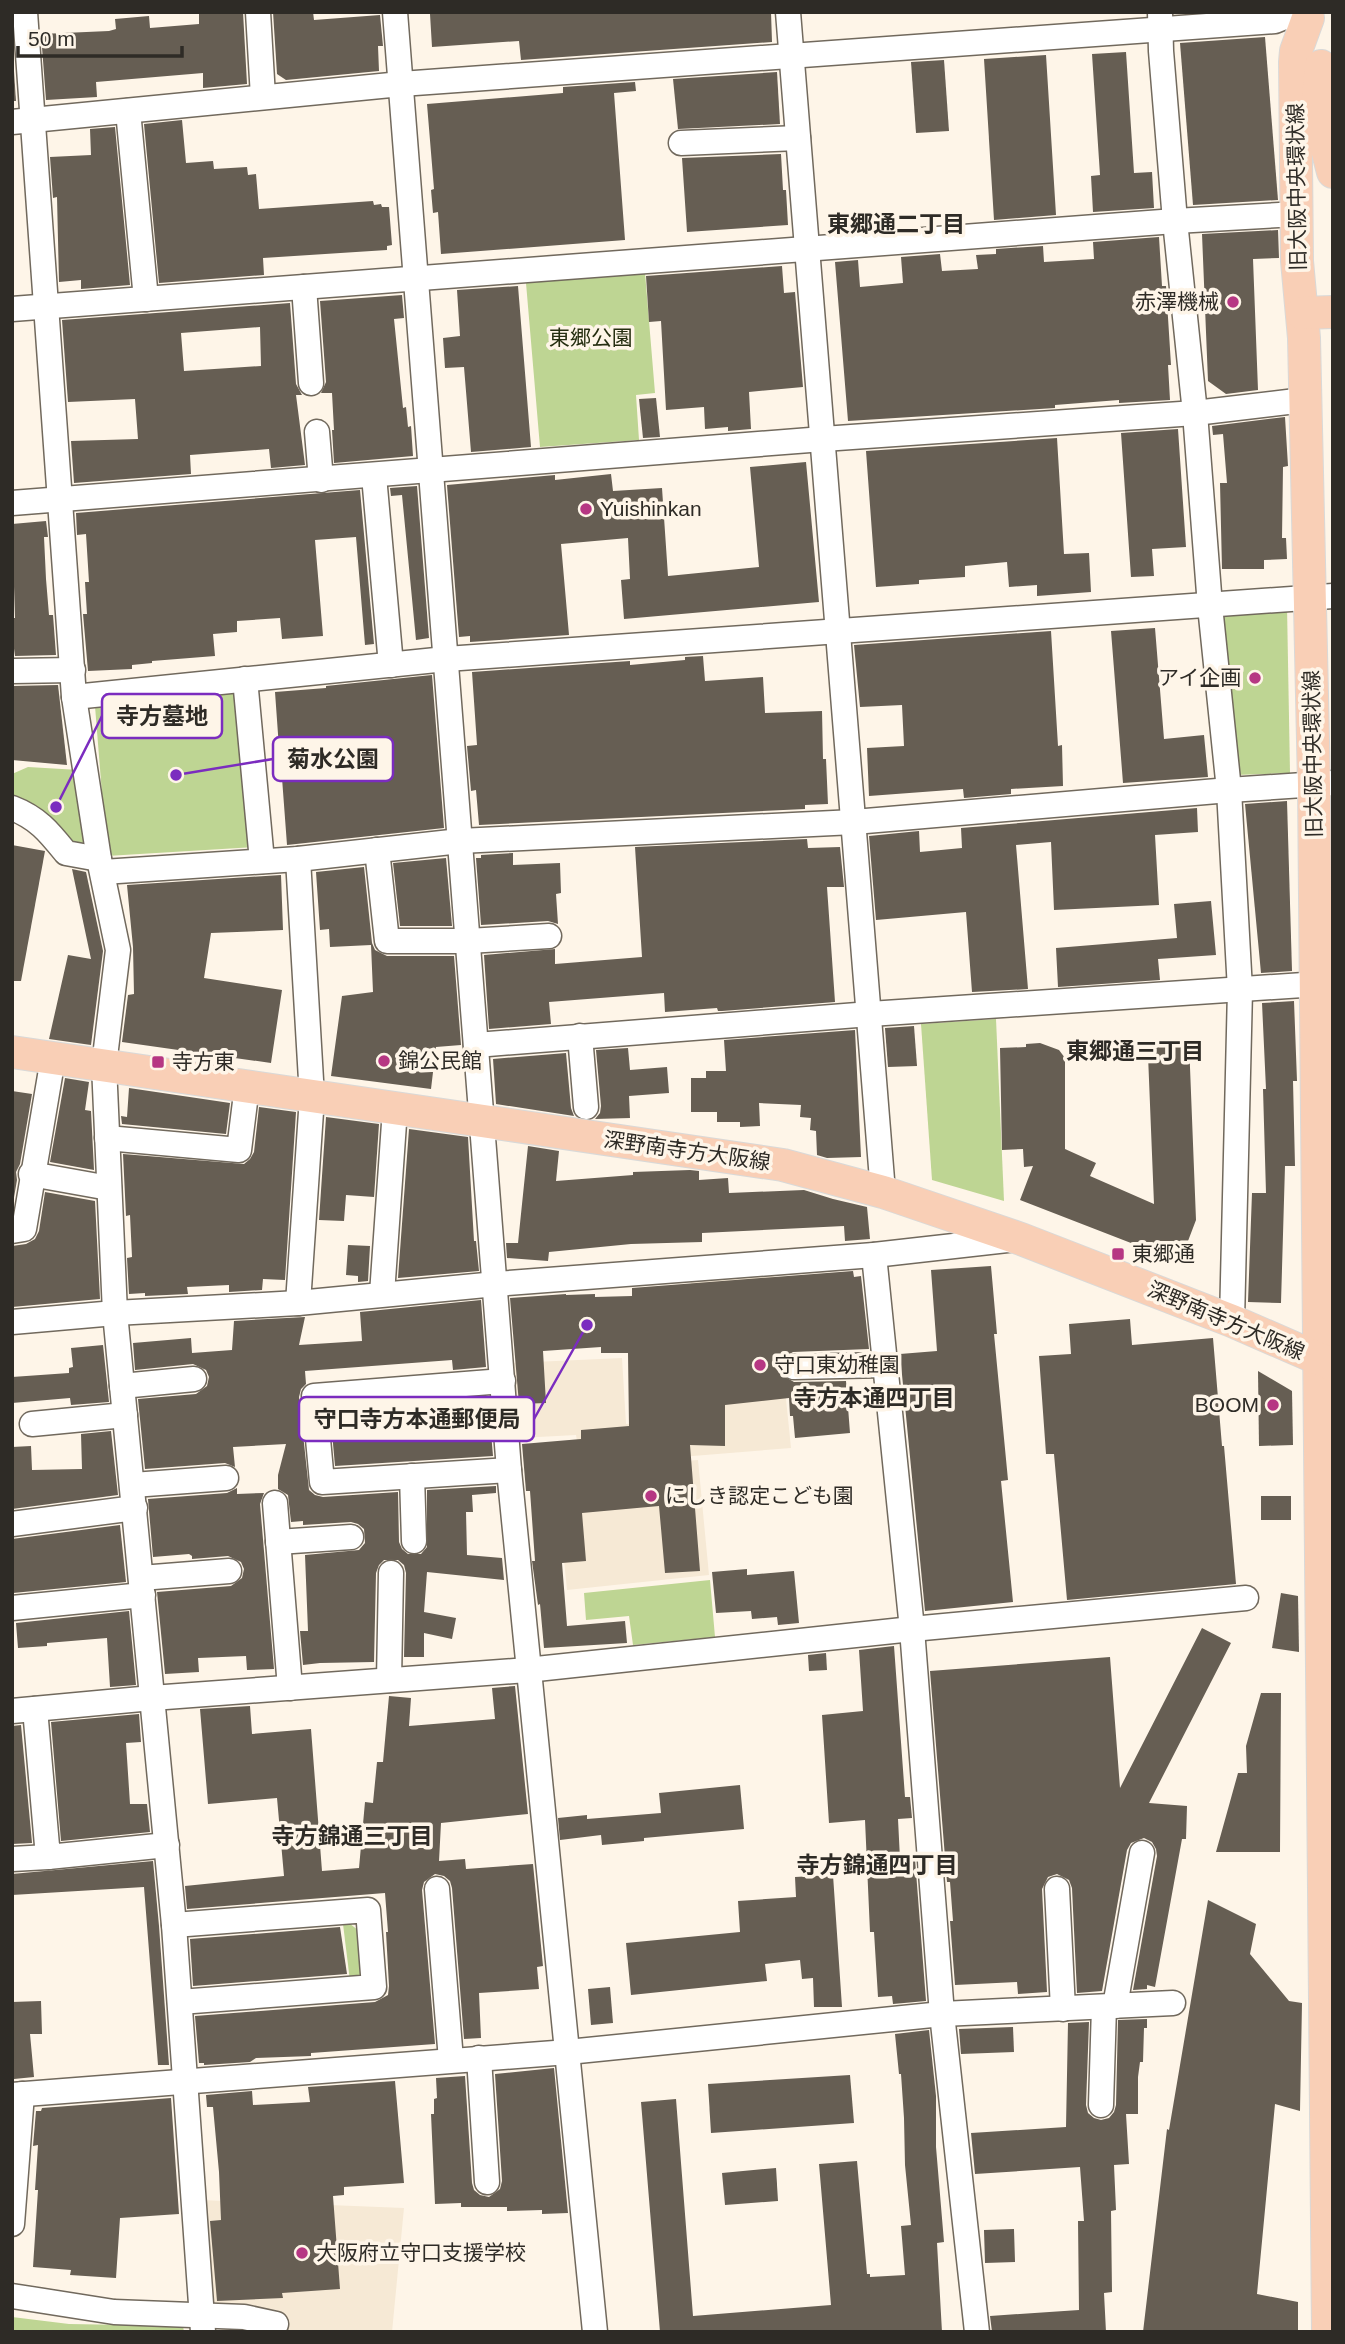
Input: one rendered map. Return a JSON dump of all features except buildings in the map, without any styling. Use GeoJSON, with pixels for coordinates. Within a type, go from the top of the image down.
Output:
{"type":"FeatureCollection","features":[{"type":"Feature","properties":{"kind":"main road"},"geometry":{"type":"LineString","coordinates":[[1304,14],[1333,103]]}},
{"type":"Feature","properties":{"kind":"main road","name":"旧大阪中央環状線"},"geometry":{"type":"LineString","coordinates":[[1304,14],[1295,62],[1297,261],[1317,313],[1304,400],[1321,597],[1323,784],[1328,2332]]}},
{"type":"Feature","properties":{"kind":"main road"},"geometry":{"type":"LineString","coordinates":[[1321,66],[1317,110],[1333,172]]}},
{"type":"Feature","properties":{"kind":"main road","name":"深野南寺方大阪線"},"geometry":{"type":"LineString","coordinates":[[12,1052],[783,1165],[883,1192],[1021,1239],[1232,1321],[1326,1362]]}},
{"type":"Feature","properties":{"kind":"street"},"geometry":{"type":"LineString","coordinates":[[25,12],[20,54],[23,121],[47,307],[74,697],[101,865],[118,950],[104,1065],[115,1313],[167,1845],[203,2324]]}},
{"type":"Feature","properties":{"kind":"street"},"geometry":{"type":"LineString","coordinates":[[258,12],[263,97]]}},
{"type":"Feature","properties":{"kind":"street"},"geometry":{"type":"LineString","coordinates":[[395,12],[509,1469],[595,2332]]}},
{"type":"Feature","properties":{"kind":"street"},"geometry":{"type":"LineString","coordinates":[[788,12],[883,1192]]}},
{"type":"Feature","properties":{"kind":"street"},"geometry":{"type":"LineString","coordinates":[[23,121],[401,84],[791,55],[1160,21],[1275,21],[1304,14]]}},
{"type":"Feature","properties":{"kind":"street"},"geometry":{"type":"LineString","coordinates":[[1160,21],[1175,221],[1229,790],[1240,990],[1232,1321]]}},
{"type":"Feature","properties":{"kind":"street"},"geometry":{"type":"LineString","coordinates":[[128,111],[146,299]]}},
{"type":"Feature","properties":{"kind":"street"},"geometry":{"type":"LineString","coordinates":[[681,143],[798,138]]}},
{"type":"Feature","properties":{"kind":"street"},"geometry":{"type":"LineString","coordinates":[[12,309],[1297,214]]}},
{"type":"Feature","properties":{"kind":"street"},"geometry":{"type":"LineString","coordinates":[[304,287],[312,383]]}},
{"type":"Feature","properties":{"kind":"street"},"geometry":{"type":"LineString","coordinates":[[12,503],[823,439],[1195,413],[1304,400]]}},
{"type":"Feature","properties":{"kind":"street"},"geometry":{"type":"LineString","coordinates":[[317,432],[321,480]]}},
{"type":"Feature","properties":{"kind":"street"},"geometry":{"type":"LineString","coordinates":[[374,476],[391,664]]}},
{"type":"Feature","properties":{"kind":"street"},"geometry":{"type":"LineString","coordinates":[[74,697],[446,659],[1321,597]]}},
{"type":"Feature","properties":{"kind":"street"},"geometry":{"type":"LineString","coordinates":[[12,671],[72,670]]}},
{"type":"Feature","properties":{"kind":"street"},"geometry":{"type":"LineString","coordinates":[[246,679],[262,861]]}},
{"type":"Feature","properties":{"kind":"street"},"geometry":{"type":"LineString","coordinates":[[12,808],[30,815],[50,833],[66,853],[101,865],[298,859],[460,841],[855,822],[1323,784]]}},
{"type":"Feature","properties":{"kind":"street"},"geometry":{"type":"LineString","coordinates":[[377,850],[387,941],[468,941],[549,936]]}},
{"type":"Feature","properties":{"kind":"street"},"geometry":{"type":"LineString","coordinates":[[298,859],[312,1097],[298,1303]]}},
{"type":"Feature","properties":{"kind":"street"},"geometry":{"type":"LineString","coordinates":[[476,1045],[870,1014],[1324,984]]}},
{"type":"Feature","properties":{"kind":"street"},"geometry":{"type":"LineString","coordinates":[[580,1036],[586,1107]]}},
{"type":"Feature","properties":{"kind":"street"},"geometry":{"type":"LineString","coordinates":[[12,1231],[24,1228],[53,1058]]}},
{"type":"Feature","properties":{"kind":"street"},"geometry":{"type":"LineString","coordinates":[[107,1138],[239,1150],[247,1086]]}},
{"type":"Feature","properties":{"kind":"street"},"geometry":{"type":"LineString","coordinates":[[382,1294],[395,1109]]}},
{"type":"Feature","properties":{"kind":"street"},"geometry":{"type":"LineString","coordinates":[[32,1174],[109,1188]]}},
{"type":"Feature","properties":{"kind":"street"},"geometry":{"type":"LineString","coordinates":[[12,1322],[115,1313],[298,1303],[496,1284],[874,1255],[1021,1239]]}},
{"type":"Feature","properties":{"kind":"street"},"geometry":{"type":"LineString","coordinates":[[874,1255],[912,1629],[943,2014],[977,2332]]}},
{"type":"Feature","properties":{"kind":"street"},"geometry":{"type":"LineString","coordinates":[[794,1367],[886,1365]]}},
{"type":"Feature","properties":{"kind":"street"},"geometry":{"type":"LineString","coordinates":[[122,1386],[194,1379]]}},
{"type":"Feature","properties":{"kind":"street"},"geometry":{"type":"LineString","coordinates":[[503,1381],[314,1396],[322,1482],[509,1469]]}},
{"type":"Feature","properties":{"kind":"street"},"geometry":{"type":"LineString","coordinates":[[32,1424],[125,1415]]}},
{"type":"Feature","properties":{"kind":"street"},"geometry":{"type":"LineString","coordinates":[[412,1476],[414,1541]]}},
{"type":"Feature","properties":{"kind":"street"},"geometry":{"type":"LineString","coordinates":[[12,1524],[226,1478]]}},
{"type":"Feature","properties":{"kind":"street"},"geometry":{"type":"LineString","coordinates":[[275,1503],[290,1688]]}},
{"type":"Feature","properties":{"kind":"street"},"geometry":{"type":"LineString","coordinates":[[278,1542],[351,1537]]}},
{"type":"Feature","properties":{"kind":"street"},"geometry":{"type":"LineString","coordinates":[[12,1608],[229,1571]]}},
{"type":"Feature","properties":{"kind":"street"},"geometry":{"type":"LineString","coordinates":[[388,1680],[391,1573]]}},
{"type":"Feature","properties":{"kind":"street"},"geometry":{"type":"LineString","coordinates":[[48,1857],[24,1710],[527,1670],[912,1629],[1246,1598]]}},
{"type":"Feature","properties":{"kind":"street"},"geometry":{"type":"LineString","coordinates":[[12,1859],[167,1845]]}},
{"type":"Feature","properties":{"kind":"street"},"geometry":{"type":"LineString","coordinates":[[1101,2105],[1110,2006],[1142,1853]]}},
{"type":"Feature","properties":{"kind":"street"},"geometry":{"type":"LineString","coordinates":[[437,1889],[452,2060]]}},
{"type":"Feature","properties":{"kind":"street"},"geometry":{"type":"LineString","coordinates":[[1057,1889],[1063,2009]]}},
{"type":"Feature","properties":{"kind":"street"},"geometry":{"type":"LineString","coordinates":[[174,1926],[368,1910],[374,1987],[180,2002]]}},
{"type":"Feature","properties":{"kind":"street"},"geometry":{"type":"LineString","coordinates":[[12,2224],[17,2095],[568,2052],[943,2014],[1173,2003]]}},
{"type":"Feature","properties":{"kind":"street"},"geometry":{"type":"LineString","coordinates":[[479,2058],[487,2182]]}},
{"type":"Feature","properties":{"kind":"street"},"geometry":{"type":"LineString","coordinates":[[12,2296],[203,2324],[244,2317],[285,2328]]}},
{"type":"Feature","properties":{"kind":"shaded area"},"geometry":{"type":"Polygon","coordinates":[[[773,1271],[791,1448],[581,1465],[576,1435],[519,1438],[512,1363],[622,1358],[626,1424],[690,1421],[691,1277],[773,1271]]]}},
{"type":"Feature","properties":{"kind":"shaded area"},"geometry":{"type":"Polygon","coordinates":[[[698,1460],[709,1575],[567,1590],[555,1471],[698,1460]]]}},
{"type":"Feature","properties":{"kind":"shaded area","name":"大阪府立守口支援学校"},"geometry":{"type":"Polygon","coordinates":[[[200,2200],[404,2208],[392,2332],[222,2332],[215,2306],[207,2298],[200,2200]]]}},
{"type":"Feature","properties":{"kind":"green space","name":"東郷公園"},"geometry":{"type":"Polygon","coordinates":[[[645,273],[655,393],[636,395],[639,440],[540,447],[526,283],[645,273]]]}},
{"type":"Feature","properties":{"kind":"green space"},"geometry":{"type":"Polygon","coordinates":[[[1287,606],[1290,773],[1235,775],[1223,610],[1287,606]]]}},
{"type":"Feature","properties":{"kind":"green space"},"geometry":{"type":"Polygon","coordinates":[[[240,690],[255,847],[107,856],[95,706],[240,690]]]}},
{"type":"Feature","properties":{"kind":"green space"},"geometry":{"type":"Polygon","coordinates":[[[28,767],[79,770],[86,848],[68,847],[61,829],[48,816],[12,801],[12,774],[28,767]]]}},
{"type":"Feature","properties":{"kind":"green space"},"geometry":{"type":"Polygon","coordinates":[[[996,1019],[1004,1201],[932,1180],[921,1024],[996,1019]]]}},
{"type":"Feature","properties":{"kind":"green space"},"geometry":{"type":"Polygon","coordinates":[[[710,1580],[715,1637],[633,1645],[629,1616],[586,1620],[584,1593],[710,1580]]]}},
{"type":"Feature","properties":{"kind":"green space"},"geometry":{"type":"Polygon","coordinates":[[[349,1923],[359,1931],[364,1969],[357,1980],[350,1981],[343,1924],[349,1923]]]}},
{"type":"Feature","properties":{"kind":"green space"},"geometry":{"type":"Polygon","coordinates":[[[12,2317],[69,2324],[183,2326],[184,2332],[12,2332],[12,2317]]]}},
{"type":"Feature","properties":{"kind":"place","name":"赤澤機械"},"geometry":{"type":"Point","coordinates":[1233,302]}},
{"type":"Feature","properties":{"kind":"place","name":"Yuishinkan"},"geometry":{"type":"Point","coordinates":[586,509]}},
{"type":"Feature","properties":{"kind":"place","name":"アイ企画"},"geometry":{"type":"Point","coordinates":[1255,678]}},
{"type":"Feature","properties":{"kind":"place","name":"菊水公園"},"geometry":{"type":"Point","coordinates":[176,775]}},
{"type":"Feature","properties":{"kind":"place","name":"寺方墓地"},"geometry":{"type":"Point","coordinates":[56,807]}},
{"type":"Feature","properties":{"kind":"place","name":"錦公民館"},"geometry":{"type":"Point","coordinates":[384,1061]}},
{"type":"Feature","properties":{"kind":"place","name":"寺方東"},"geometry":{"type":"Point","coordinates":[158,1062]}},
{"type":"Feature","properties":{"kind":"place","name":"東郷通"},"geometry":{"type":"Point","coordinates":[1118,1254]}},
{"type":"Feature","properties":{"kind":"place","name":"守口寺方本通郵便局"},"geometry":{"type":"Point","coordinates":[587,1325]}},
{"type":"Feature","properties":{"kind":"place","name":"守口東幼稚園"},"geometry":{"type":"Point","coordinates":[760,1365]}},
{"type":"Feature","properties":{"kind":"place","name":"BOOM"},"geometry":{"type":"Point","coordinates":[1273,1405]}},
{"type":"Feature","properties":{"kind":"place","name":"にしき認定こども園"},"geometry":{"type":"Point","coordinates":[651,1496]}},
{"type":"Feature","properties":{"kind":"place","name":"大阪府立守口支援学校"},"geometry":{"type":"Point","coordinates":[302,2253]}},
{"type":"Feature","properties":{"kind":"district","name":"東郷通二丁目"},"geometry":{"type":"Point","coordinates":[896,224]}},
{"type":"Feature","properties":{"kind":"district","name":"東郷通三丁目"},"geometry":{"type":"Point","coordinates":[1135,1051]}},
{"type":"Feature","properties":{"kind":"district","name":"寺方本通四丁目"},"geometry":{"type":"Point","coordinates":[874,1398]}},
{"type":"Feature","properties":{"kind":"district","name":"寺方錦通三丁目"},"geometry":{"type":"Point","coordinates":[352,1836]}},
{"type":"Feature","properties":{"kind":"district","name":"寺方錦通四丁目"},"geometry":{"type":"Point","coordinates":[877,1865]}}]}
